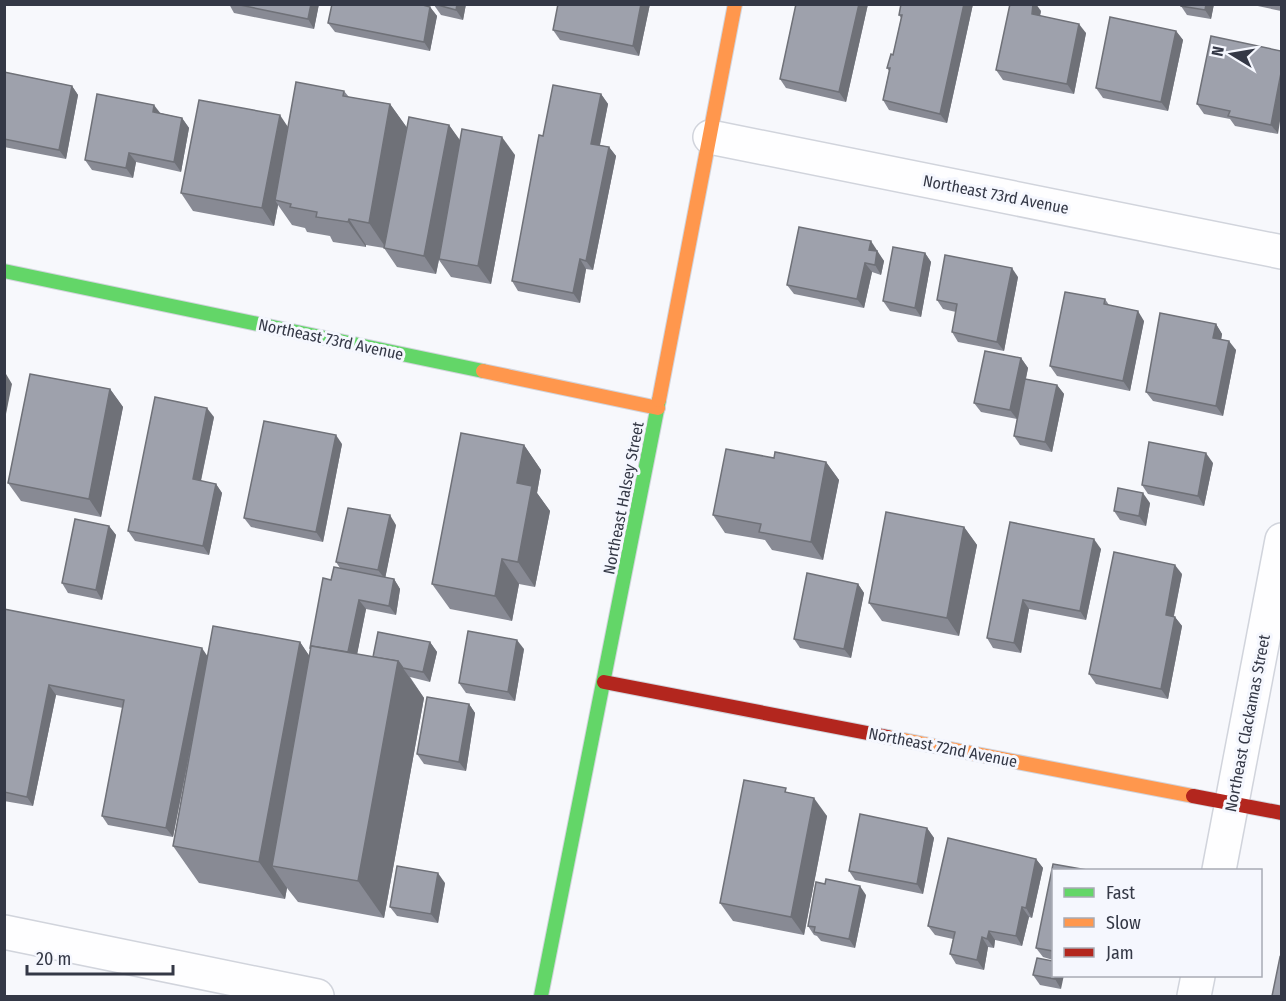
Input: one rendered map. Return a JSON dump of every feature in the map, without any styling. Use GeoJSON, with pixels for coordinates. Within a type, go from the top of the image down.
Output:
{"type":"FeatureCollection","features":[{"type":"Feature","properties":{"kind":"street","name":"Northeast Halsey Street"},"geometry":{"type":"LineString","coordinates":[[541,996],[658,408],[735,4]]}},
{"type":"Feature","properties":{"kind":"street","name":"Northeast 73rd Avenue"},"geometry":{"type":"LineString","coordinates":[[710,137],[1281,252]]}},
{"type":"Feature","properties":{"kind":"street","name":"Northeast 73rd Avenue"},"geometry":{"type":"LineString","coordinates":[[4,271],[658,408]]}},
{"type":"Feature","properties":{"kind":"street","name":"Northeast Clackamas Street"},"geometry":{"type":"LineString","coordinates":[[1219,869],[1281,540]]}},
{"type":"Feature","properties":{"kind":"street","name":"Northeast 72nd Avenue"},"geometry":{"type":"LineString","coordinates":[[604,682],[1281,813]]}},
{"type":"Feature","properties":{"kind":"street"},"geometry":{"type":"LineString","coordinates":[[4,932],[317,996]]}},
{"type":"Feature","properties":{"kind":"street"},"geometry":{"type":"LineString","coordinates":[[1194,996],[1198,977]]}},
{"type":"Feature","properties":{"kind":"building"},"geometry":{"type":"Polygon","coordinates":[[[235,4],[311,4],[308,19],[235,4]]]}},
{"type":"Feature","properties":{"kind":"building"},"geometry":{"type":"Polygon","coordinates":[[[332,4],[419,4],[430,7],[424,42],[328,23],[332,4]]]}},
{"type":"Feature","properties":{"kind":"building"},"geometry":{"type":"Polygon","coordinates":[[[434,4],[457,4],[456,10],[434,4]]]}},
{"type":"Feature","properties":{"kind":"building"},"geometry":{"type":"Polygon","coordinates":[[[558,4],[641,4],[633,46],[553,30],[558,4]]]}},
{"type":"Feature","properties":{"kind":"building"},"geometry":{"type":"Polygon","coordinates":[[[796,4],[859,4],[839,92],[780,79],[796,4]]]}},
{"type":"Feature","properties":{"kind":"building"},"geometry":{"type":"Polygon","coordinates":[[[901,4],[964,4],[940,114],[883,100],[890,68],[887,68],[891,54],[893,55],[902,15],[899,15],[901,4]]]}},
{"type":"Feature","properties":{"kind":"building"},"geometry":{"type":"Polygon","coordinates":[[[1010,4],[1033,4],[1032,14],[1079,24],[1067,84],[996,70],[1010,4]]]}},
{"type":"Feature","properties":{"kind":"building"},"geometry":{"type":"Polygon","coordinates":[[[1181,4],[1206,4],[1205,10],[1181,6],[1181,4]]]}},
{"type":"Feature","properties":{"kind":"building"},"geometry":{"type":"Polygon","coordinates":[[[1110,17],[1176,31],[1161,102],[1096,88],[1110,17]]]}},
{"type":"Feature","properties":{"kind":"building"},"geometry":{"type":"Polygon","coordinates":[[[1211,36],[1281,51],[1281,73],[1271,125],[1228,116],[1230,111],[1197,104],[1211,36]]]}},
{"type":"Feature","properties":{"kind":"building"},"geometry":{"type":"Polygon","coordinates":[[[4,72],[72,86],[59,150],[4,139],[4,72]]]}},
{"type":"Feature","properties":{"kind":"building"},"geometry":{"type":"Polygon","coordinates":[[[296,82],[344,91],[343,96],[390,104],[369,223],[316,217],[317,212],[290,207],[291,204],[275,200],[296,82]]]}},
{"type":"Feature","properties":{"kind":"building"},"geometry":{"type":"Polygon","coordinates":[[[553,85],[601,94],[591,144],[609,147],[586,261],[580,259],[573,293],[512,281],[539,135],[543,136],[553,85]]]}},
{"type":"Feature","properties":{"kind":"building"},"geometry":{"type":"Polygon","coordinates":[[[97,94],[154,105],[153,112],[182,118],[174,162],[129,153],[126,168],[85,160],[97,94]]]}},
{"type":"Feature","properties":{"kind":"building"},"geometry":{"type":"Polygon","coordinates":[[[199,100],[280,115],[262,208],[181,193],[199,100]]]}},
{"type":"Feature","properties":{"kind":"building"},"geometry":{"type":"Polygon","coordinates":[[[409,117],[449,125],[424,256],[384,248],[409,117]]]}},
{"type":"Feature","properties":{"kind":"building"},"geometry":{"type":"Polygon","coordinates":[[[462,129],[502,137],[478,266],[439,259],[462,129]]]}},
{"type":"Feature","properties":{"kind":"building"},"geometry":{"type":"Polygon","coordinates":[[[799,227],[871,241],[869,250],[877,251],[875,265],[865,263],[857,299],[787,285],[799,227]]]}},
{"type":"Feature","properties":{"kind":"building"},"geometry":{"type":"Polygon","coordinates":[[[893,247],[925,253],[915,308],[883,301],[893,247]]]}},
{"type":"Feature","properties":{"kind":"building"},"geometry":{"type":"Polygon","coordinates":[[[945,255],[1012,268],[997,342],[952,332],[957,304],[937,300],[945,255]]]}},
{"type":"Feature","properties":{"kind":"building"},"geometry":{"type":"Polygon","coordinates":[[[1065,292],[1105,299],[1104,304],[1138,311],[1123,381],[1050,366],[1065,292]]]}},
{"type":"Feature","properties":{"kind":"building"},"geometry":{"type":"Polygon","coordinates":[[[1160,313],[1216,324],[1213,338],[1229,341],[1216,406],[1146,392],[1160,313]]]}},
{"type":"Feature","properties":{"kind":"building"},"geometry":{"type":"Polygon","coordinates":[[[985,351],[1021,358],[1010,410],[974,403],[985,351]]]}},
{"type":"Feature","properties":{"kind":"building"},"geometry":{"type":"Polygon","coordinates":[[[30,374],[110,389],[89,499],[8,483],[30,374]]]}},
{"type":"Feature","properties":{"kind":"building"},"geometry":{"type":"Polygon","coordinates":[[[1025,379],[1057,385],[1045,442],[1014,436],[1025,379]]]}},
{"type":"Feature","properties":{"kind":"building"},"geometry":{"type":"Polygon","coordinates":[[[155,397],[207,408],[193,479],[216,484],[203,546],[128,531],[155,397]]]}},
{"type":"Feature","properties":{"kind":"building"},"geometry":{"type":"Polygon","coordinates":[[[264,421],[336,435],[316,532],[244,518],[264,421]]]}},
{"type":"Feature","properties":{"kind":"building"},"geometry":{"type":"Polygon","coordinates":[[[461,433],[524,445],[517,483],[532,486],[518,562],[502,559],[495,596],[432,584],[461,433]]]}},
{"type":"Feature","properties":{"kind":"building"},"geometry":{"type":"Polygon","coordinates":[[[1149,442],[1206,453],[1198,496],[1142,485],[1149,442]]]}},
{"type":"Feature","properties":{"kind":"building"},"geometry":{"type":"Polygon","coordinates":[[[726,449],[774,458],[775,452],[826,462],[811,542],[759,532],[761,524],[713,515],[726,449]]]}},
{"type":"Feature","properties":{"kind":"building"},"geometry":{"type":"Polygon","coordinates":[[[1118,488],[1143,493],[1139,516],[1114,511],[1118,488]]]}},
{"type":"Feature","properties":{"kind":"building"},"geometry":{"type":"Polygon","coordinates":[[[348,508],[390,515],[378,570],[336,562],[348,508]]]}},
{"type":"Feature","properties":{"kind":"building"},"geometry":{"type":"Polygon","coordinates":[[[886,512],[964,527],[947,618],[869,603],[886,512]]]}},
{"type":"Feature","properties":{"kind":"building"},"geometry":{"type":"Polygon","coordinates":[[[75,519],[109,526],[96,590],[62,583],[75,519]]]}},
{"type":"Feature","properties":{"kind":"building"},"geometry":{"type":"Polygon","coordinates":[[[1010,522],[1094,539],[1080,611],[1023,600],[1014,643],[987,638],[1010,522]]]}},
{"type":"Feature","properties":{"kind":"building"},"geometry":{"type":"Polygon","coordinates":[[[1114,552],[1175,565],[1166,615],[1175,617],[1161,689],[1089,674],[1114,552]]]}},
{"type":"Feature","properties":{"kind":"building"},"geometry":{"type":"Polygon","coordinates":[[[334,567],[394,579],[389,606],[359,600],[348,652],[311,646],[310,648],[323,578],[331,580],[334,567]]]}},
{"type":"Feature","properties":{"kind":"building"},"geometry":{"type":"Polygon","coordinates":[[[807,573],[858,584],[844,649],[794,639],[807,573]]]}},
{"type":"Feature","properties":{"kind":"building"},"geometry":{"type":"Polygon","coordinates":[[[4,609],[202,648],[166,828],[102,816],[124,700],[49,685],[27,797],[4,792],[4,609]]]}},
{"type":"Feature","properties":{"kind":"building"},"geometry":{"type":"Polygon","coordinates":[[[213,626],[300,642],[259,862],[173,846],[213,626]]]}},
{"type":"Feature","properties":{"kind":"building"},"geometry":{"type":"Polygon","coordinates":[[[468,631],[517,640],[508,692],[459,683],[468,631]]]}},
{"type":"Feature","properties":{"kind":"building"},"geometry":{"type":"Polygon","coordinates":[[[378,632],[430,642],[423,672],[403,668],[398,661],[373,657],[378,632]]]}},
{"type":"Feature","properties":{"kind":"building"},"geometry":{"type":"Polygon","coordinates":[[[311,646],[398,661],[358,881],[272,866],[311,646]]]}},
{"type":"Feature","properties":{"kind":"building"},"geometry":{"type":"Polygon","coordinates":[[[427,697],[469,704],[459,762],[417,754],[427,697]]]}},
{"type":"Feature","properties":{"kind":"building"},"geometry":{"type":"Polygon","coordinates":[[[744,780],[786,788],[785,792],[814,798],[791,917],[720,903],[744,780]]]}},
{"type":"Feature","properties":{"kind":"building"},"geometry":{"type":"Polygon","coordinates":[[[860,814],[927,828],[917,884],[849,871],[860,814]]]}},
{"type":"Feature","properties":{"kind":"building"},"geometry":{"type":"Polygon","coordinates":[[[948,838],[1036,859],[1026,908],[1022,907],[1016,936],[989,931],[987,939],[982,937],[977,960],[950,954],[955,932],[928,926],[948,838]]]}},
{"type":"Feature","properties":{"kind":"building"},"geometry":{"type":"Polygon","coordinates":[[[1053,864],[1081,869],[1052,869],[1052,951],[1036,948],[1053,864]]]}},
{"type":"Feature","properties":{"kind":"building"},"geometry":{"type":"Polygon","coordinates":[[[397,866],[438,873],[431,914],[390,907],[397,866]]]}},
{"type":"Feature","properties":{"kind":"building"},"geometry":{"type":"Polygon","coordinates":[[[826,879],[860,886],[849,939],[814,932],[815,927],[808,926],[816,882],[825,884],[826,879]]]}},
{"type":"Feature","properties":{"kind":"building"},"geometry":{"type":"Polygon","coordinates":[[[1280,957],[1281,996],[1272,996],[1280,957]]]}},
{"type":"Feature","properties":{"kind":"building"},"geometry":{"type":"Polygon","coordinates":[[[1037,958],[1052,961],[1052,977],[1055,979],[1033,975],[1037,958]]]}},
{"type":"Feature","properties":{"kind":"traffic: fast"},"geometry":{"type":"LineString","coordinates":[[4,271],[483,371]]}},
{"type":"Feature","properties":{"kind":"traffic: fast"},"geometry":{"type":"LineString","coordinates":[[541,996],[659,400]]}},
{"type":"Feature","properties":{"kind":"traffic: slow"},"geometry":{"type":"LineString","coordinates":[[659,400],[735,4]]}},
{"type":"Feature","properties":{"kind":"traffic: slow"},"geometry":{"type":"LineString","coordinates":[[483,371],[658,408]]}},
{"type":"Feature","properties":{"kind":"traffic: slow"},"geometry":{"type":"LineString","coordinates":[[888,737],[1193,796]]}},
{"type":"Feature","properties":{"kind":"traffic: jam"},"geometry":{"type":"LineString","coordinates":[[604,682],[888,737]]}},
{"type":"Feature","properties":{"kind":"traffic: jam"},"geometry":{"type":"LineString","coordinates":[[1193,796],[1282,813]]}}]}
